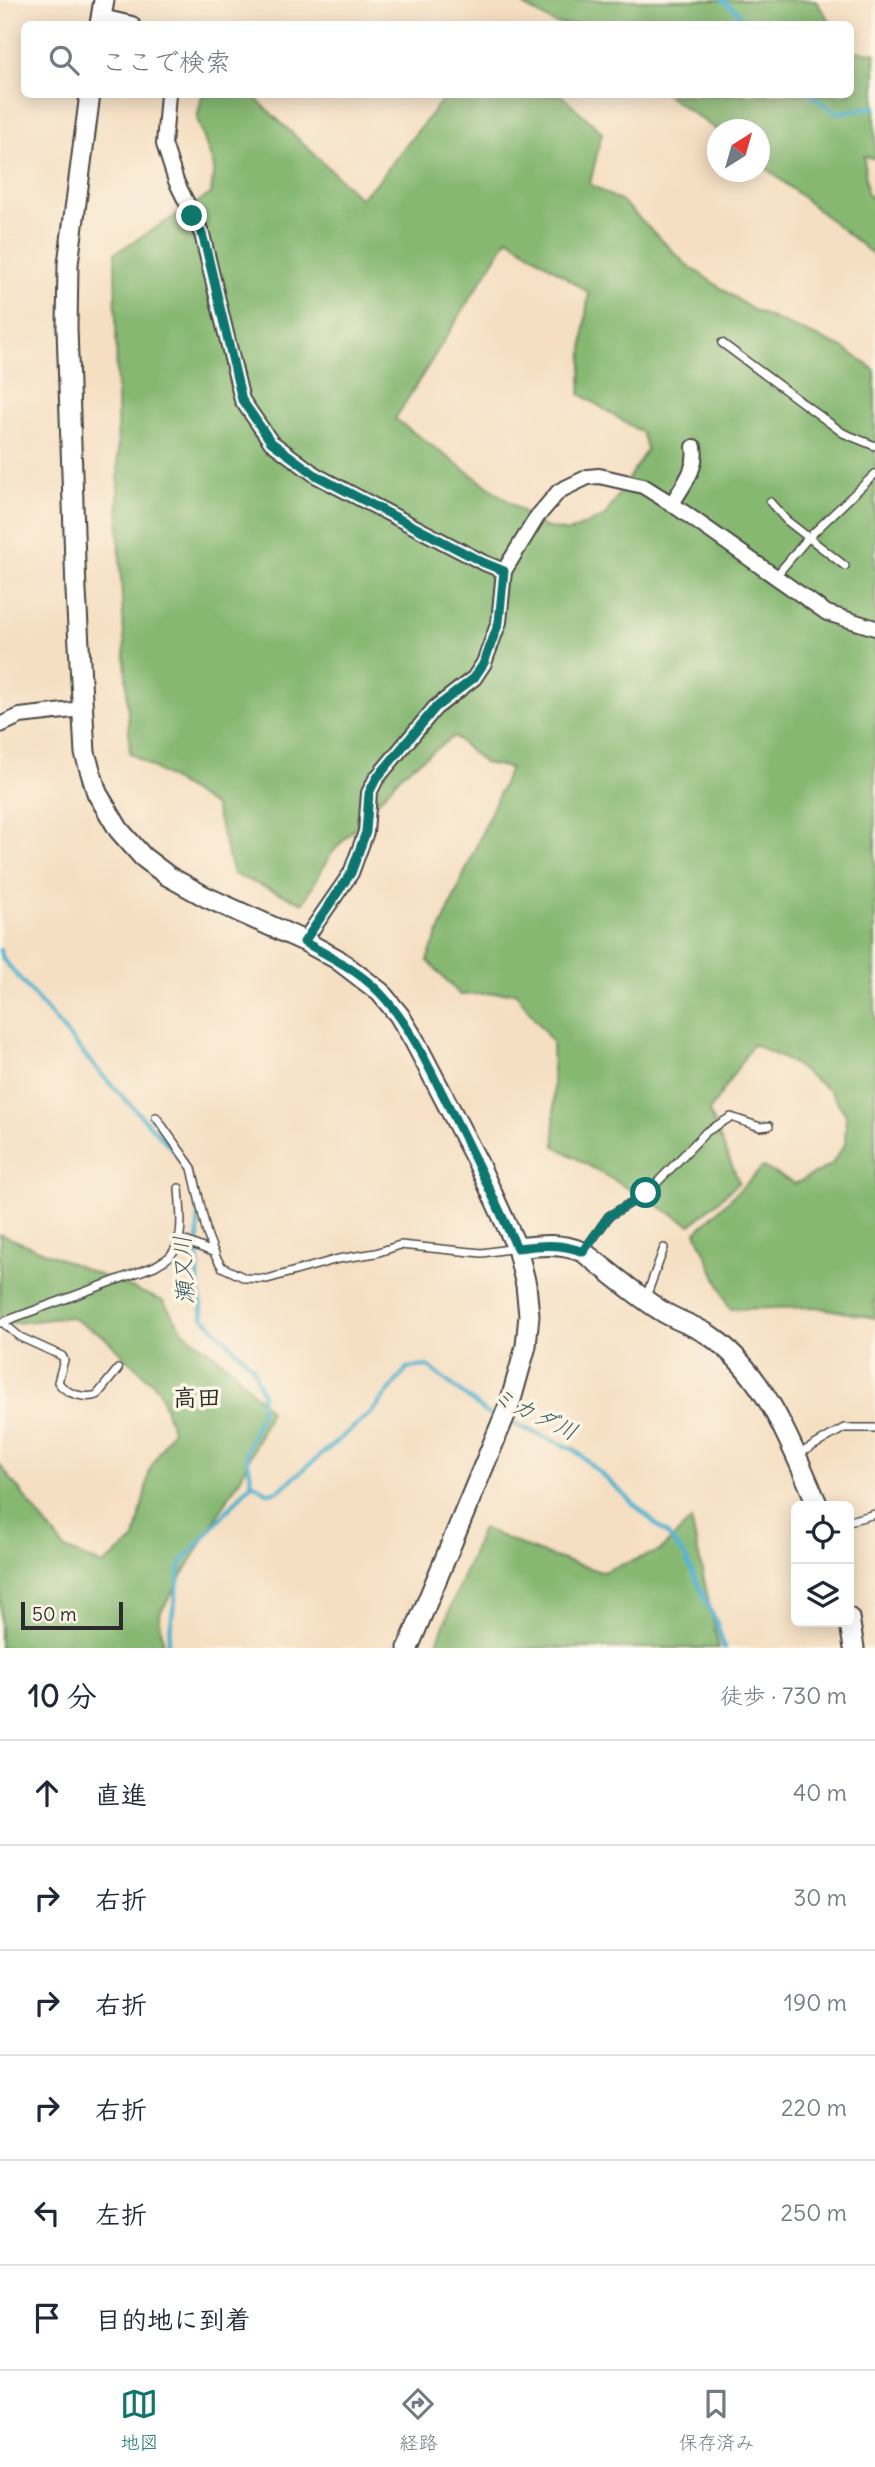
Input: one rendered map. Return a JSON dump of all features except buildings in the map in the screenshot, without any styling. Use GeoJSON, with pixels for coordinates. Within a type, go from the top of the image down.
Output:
{"type":"FeatureCollection","features":[{"type":"Feature","properties":{"kind":"street"},"geometry":{"type":"LineString","coordinates":[[102,14],[123,21]]}},
{"type":"Feature","properties":{"kind":"street"},"geometry":{"type":"LineString","coordinates":[[89,98],[68,264],[67,328],[82,709],[85,753],[97,793],[119,830],[168,876],[206,897],[304,942],[368,981],[399,1015],[430,1069],[517,1248],[529,1315],[520,1374],[408,1648]]}},
{"type":"Feature","properties":{"kind":"street"},"geometry":{"type":"LineString","coordinates":[[168,98],[164,144],[176,181],[202,234],[242,400],[271,442],[317,476],[504,571]]}},
{"type":"Feature","properties":{"kind":"street"},"geometry":{"type":"LineString","coordinates":[[672,504],[693,467],[696,456],[694,447]]}},
{"type":"Feature","properties":{"kind":"street"},"geometry":{"type":"LineString","coordinates":[[304,942],[351,873],[366,832],[369,793],[376,779],[435,708],[474,678],[484,663],[499,622],[504,571],[550,499],[559,491],[578,481],[599,476],[643,486],[827,613],[875,628]]}},
{"type":"Feature","properties":{"kind":"street"},"geometry":{"type":"LineString","coordinates":[[0,724],[20,716],[82,709]]}},
{"type":"Feature","properties":{"kind":"street"},"geometry":{"type":"LineString","coordinates":[[517,1248],[549,1244],[583,1252],[660,1311],[700,1328],[725,1347],[749,1373],[766,1399],[816,1501]]}},
{"type":"Feature","properties":{"kind":"street"},"geometry":{"type":"LineString","coordinates":[[850,1627],[854,1648]]}},
{"type":"Feature","properties":{"kind":"lane"},"geometry":{"type":"LineString","coordinates":[[722,343],[843,433],[875,446]]}},
{"type":"Feature","properties":{"kind":"lane"},"geometry":{"type":"LineString","coordinates":[[775,577],[808,538],[875,474]]}},
{"type":"Feature","properties":{"kind":"lane"},"geometry":{"type":"LineString","coordinates":[[770,502],[786,520],[845,566]]}},
{"type":"Feature","properties":{"kind":"lane"},"geometry":{"type":"LineString","coordinates":[[156,1117],[192,1168],[207,1234],[222,1267],[245,1278],[267,1279],[400,1245],[482,1253],[517,1248]]}},
{"type":"Feature","properties":{"kind":"lane"},"geometry":{"type":"LineString","coordinates":[[583,1252],[609,1216],[646,1193],[681,1156],[717,1124],[731,1117],[760,1127],[769,1126]]}},
{"type":"Feature","properties":{"kind":"lane"},"geometry":{"type":"LineString","coordinates":[[1,1322],[155,1266],[170,1256],[180,1229],[179,1188]]}},
{"type":"Feature","properties":{"kind":"lane"},"geometry":{"type":"LineString","coordinates":[[178,1238],[215,1254]]}},
{"type":"Feature","properties":{"kind":"lane"},"geometry":{"type":"LineString","coordinates":[[645,1299],[664,1248]]}},
{"type":"Feature","properties":{"kind":"lane"},"geometry":{"type":"LineString","coordinates":[[1,1322],[20,1337],[62,1356],[64,1360],[58,1382],[70,1392],[82,1396],[97,1395],[118,1369]]}},
{"type":"Feature","properties":{"kind":"lane"},"geometry":{"type":"LineString","coordinates":[[796,1456],[844,1428],[875,1429]]}},
{"type":"Feature","properties":{"kind":"lane"},"geometry":{"type":"LineString","coordinates":[[854,1520],[875,1514]]}},
{"type":"Feature","properties":{"kind":"green space"},"geometry":{"type":"Polygon","coordinates":[[[514,0],[815,0],[830,21],[551,21],[514,0]]]}},
{"type":"Feature","properties":{"kind":"green space"},"geometry":{"type":"Polygon","coordinates":[[[854,51],[875,53],[875,159],[864,156],[867,194],[875,200],[875,256],[770,171],[770,119],[707,119],[707,123],[670,98],[854,98],[854,51]]]}},
{"type":"Feature","properties":{"kind":"green space"},"geometry":{"type":"Polygon","coordinates":[[[201,98],[255,98],[360,198],[377,182],[444,98],[564,98],[602,132],[590,184],[624,203],[686,264],[753,310],[843,348],[875,370],[875,1318],[816,1307],[730,1309],[696,1232],[763,1167],[795,1184],[831,1165],[845,1144],[846,1115],[830,1091],[792,1063],[753,1044],[709,1112],[739,1182],[691,1225],[555,1146],[552,1042],[515,992],[460,995],[427,960],[510,768],[484,763],[454,736],[403,773],[331,854],[303,903],[233,874],[215,807],[130,753],[119,540],[115,253],[211,194],[214,167],[197,119],[201,98]],[[508,238],[395,419],[544,527],[569,532],[605,516],[647,449],[642,433],[580,394],[589,293],[508,238]]]}},
{"type":"Feature","properties":{"kind":"green space"},"geometry":{"type":"Polygon","coordinates":[[[0,1234],[163,1301],[184,1332],[229,1366],[270,1411],[242,1475],[159,1615],[164,1648],[0,1648],[0,1465],[65,1549],[103,1565],[135,1539],[150,1469],[172,1430],[159,1389],[101,1334],[70,1317],[0,1325],[0,1234]]]}},
{"type":"Feature","properties":{"kind":"green space"},"geometry":{"type":"Polygon","coordinates":[[[691,1520],[719,1648],[435,1648],[482,1528],[538,1552],[602,1572],[660,1551],[691,1520]]]}},
{"type":"Feature","properties":{"kind":"waterway"},"geometry":{"type":"LineString","coordinates":[[722,0],[737,11],[742,21]]}},
{"type":"Feature","properties":{"kind":"waterway"},"geometry":{"type":"LineString","coordinates":[[816,98],[837,113],[875,107]]}},
{"type":"Feature","properties":{"kind":"waterway","name":"瀬又川"},"geometry":{"type":"LineString","coordinates":[[0,950],[3,959],[102,1075],[184,1161]]}},
{"type":"Feature","properties":{"kind":"waterway","name":"瀬又川"},"geometry":{"type":"LineString","coordinates":[[192,1181],[198,1212],[198,1282],[203,1317],[253,1367],[262,1393],[261,1411],[246,1452],[252,1483]]}},
{"type":"Feature","properties":{"kind":"waterway","name":"ミカダ川"},"geometry":{"type":"LineString","coordinates":[[252,1483],[269,1493],[278,1491],[373,1411],[407,1368],[428,1366],[488,1414],[499,1418]]}},
{"type":"Feature","properties":{"kind":"waterway","name":"ミカダ川"},"geometry":{"type":"LineString","coordinates":[[507,1421],[575,1450],[669,1536],[685,1557],[717,1624],[724,1648]]}},
{"type":"Feature","properties":{"kind":"waterway","name":"瀬又川"},"geometry":{"type":"LineString","coordinates":[[167,1648],[181,1563],[252,1483]]}},
{"type":"Feature","properties":{"kind":"district","name":"高田"},"geometry":{"type":"Point","coordinates":[197,1397]}},
{"type":"Feature","properties":{"kind":"route"},"geometry":{"type":"LineString","coordinates":[[192,216],[202,234],[207,252],[242,400],[271,442],[317,476],[504,571],[499,622],[484,663],[474,678],[435,708],[376,779],[369,793],[366,832],[351,873],[304,942],[368,981],[399,1015],[478,1163],[517,1248],[549,1244],[583,1252],[609,1216],[646,1193]]}}]}
